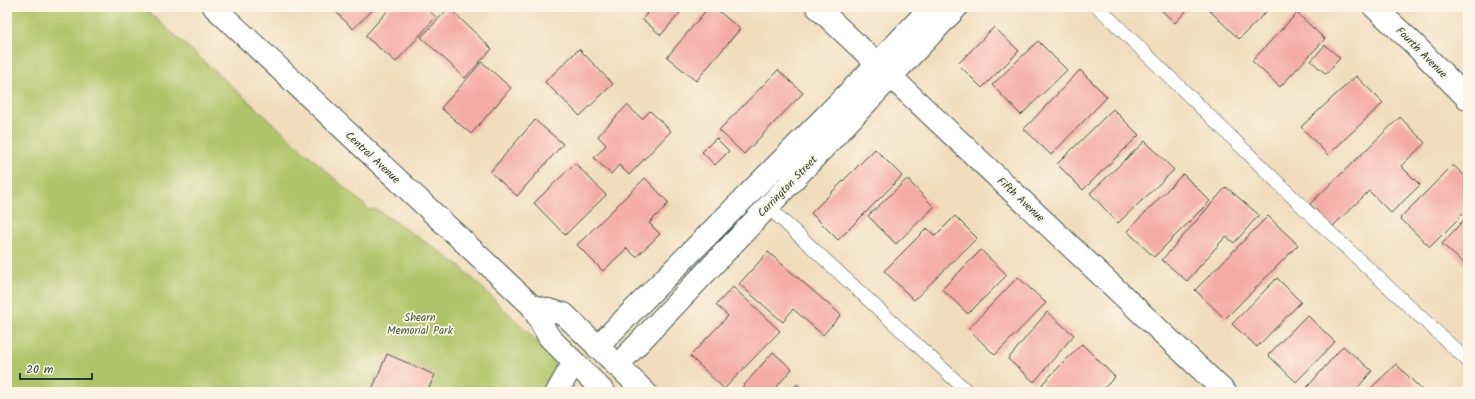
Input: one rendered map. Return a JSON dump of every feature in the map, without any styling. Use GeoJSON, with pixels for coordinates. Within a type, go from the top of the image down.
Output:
{"type":"FeatureCollection","features":[{"type":"Feature","properties":{"kind":"street","name":"Central Avenue"},"geometry":{"type":"LineString","coordinates":[[214,7],[532,306],[549,338],[604,392]]}},
{"type":"Feature","properties":{"kind":"street","name":"Fifth Avenue"},"geometry":{"type":"LineString","coordinates":[[816,7],[1225,392]]}},
{"type":"Feature","properties":{"kind":"street","name":"Carrington Street"},"geometry":{"type":"LineString","coordinates":[[617,366],[767,206],[884,71],[931,7]]}},
{"type":"Feature","properties":{"kind":"street","name":"Carrington Street"},"geometry":{"type":"LineString","coordinates":[[597,347],[884,71],[958,7]]}},
{"type":"Feature","properties":{"kind":"street","name":"Fourth Avenue"},"geometry":{"type":"LineString","coordinates":[[1374,7],[1412,42],[1468,98]]}},
{"type":"Feature","properties":{"kind":"street","name":"Central Avenue"},"geometry":{"type":"LineString","coordinates":[[532,306],[564,314],[645,392]]}},
{"type":"Feature","properties":{"kind":"street"},"geometry":{"type":"LineString","coordinates":[[557,392],[574,362]]}},
{"type":"Feature","properties":{"kind":"lane"},"geometry":{"type":"LineString","coordinates":[[1098,7],[1309,213],[1468,361]]}},
{"type":"Feature","properties":{"kind":"lane"},"geometry":{"type":"LineString","coordinates":[[767,206],[968,392]]}},
{"type":"Feature","properties":{"kind":"green space","name":"Shearn Memorial Park"},"geometry":{"type":"Polygon","coordinates":[[[10,7],[143,7],[370,210],[376,209],[458,264],[555,359],[554,384],[545,392],[8,392],[7,15],[9,15],[10,7]]]}},
{"type":"Feature","properties":{"kind":"building"},"geometry":{"type":"Polygon","coordinates":[[[331,7],[376,7],[353,29],[331,7]]]}},
{"type":"Feature","properties":{"kind":"building"},"geometry":{"type":"Polygon","coordinates":[[[391,7],[425,7],[436,17],[396,62],[365,36],[391,7]]]}},
{"type":"Feature","properties":{"kind":"building"},"geometry":{"type":"Polygon","coordinates":[[[638,7],[685,7],[661,35],[642,19],[647,14],[638,7]]]}},
{"type":"Feature","properties":{"kind":"building"},"geometry":{"type":"Polygon","coordinates":[[[709,7],[714,7],[740,29],[696,81],[667,57],[709,7]]]}},
{"type":"Feature","properties":{"kind":"building"},"geometry":{"type":"Polygon","coordinates":[[[1158,7],[1190,7],[1175,23],[1158,7]]]}},
{"type":"Feature","properties":{"kind":"building"},"geometry":{"type":"Polygon","coordinates":[[[1206,7],[1271,7],[1239,39],[1206,7]]]}},
{"type":"Feature","properties":{"kind":"building"},"geometry":{"type":"Polygon","coordinates":[[[449,8],[492,49],[465,78],[421,37],[449,8]]]}},
{"type":"Feature","properties":{"kind":"building"},"geometry":{"type":"Polygon","coordinates":[[[1297,13],[1325,39],[1280,87],[1252,61],[1297,13]]]}},
{"type":"Feature","properties":{"kind":"building"},"geometry":{"type":"Polygon","coordinates":[[[994,27],[1019,51],[982,88],[958,64],[994,27]]]}},
{"type":"Feature","properties":{"kind":"building"},"geometry":{"type":"Polygon","coordinates":[[[1038,41],[1067,70],[1021,115],[992,85],[1038,41]]]}},
{"type":"Feature","properties":{"kind":"building"},"geometry":{"type":"Polygon","coordinates":[[[1325,45],[1340,58],[1326,74],[1311,61],[1325,45]]]}},
{"type":"Feature","properties":{"kind":"building"},"geometry":{"type":"Polygon","coordinates":[[[579,49],[613,84],[580,116],[545,82],[579,49]]]}},
{"type":"Feature","properties":{"kind":"building"},"geometry":{"type":"Polygon","coordinates":[[[482,62],[511,88],[471,134],[441,108],[482,62]]]}},
{"type":"Feature","properties":{"kind":"building"},"geometry":{"type":"Polygon","coordinates":[[[778,70],[803,93],[744,154],[719,130],[778,70]]]}},
{"type":"Feature","properties":{"kind":"building"},"geometry":{"type":"Polygon","coordinates":[[[1080,70],[1107,97],[1051,155],[1024,129],[1080,70]]]}},
{"type":"Feature","properties":{"kind":"building"},"geometry":{"type":"Polygon","coordinates":[[[1356,76],[1383,103],[1328,155],[1301,127],[1356,76]]]}},
{"type":"Feature","properties":{"kind":"building"},"geometry":{"type":"Polygon","coordinates":[[[627,105],[642,119],[650,111],[671,131],[629,175],[619,165],[611,174],[594,158],[606,145],[598,136],[627,105]]]}},
{"type":"Feature","properties":{"kind":"building"},"geometry":{"type":"Polygon","coordinates":[[[1113,109],[1139,135],[1083,190],[1057,164],[1113,109]]]}},
{"type":"Feature","properties":{"kind":"building"},"geometry":{"type":"Polygon","coordinates":[[[1400,117],[1425,143],[1401,166],[1420,185],[1391,213],[1369,191],[1332,227],[1310,204],[1400,117]]]}},
{"type":"Feature","properties":{"kind":"building"},"geometry":{"type":"Polygon","coordinates":[[[535,120],[563,144],[517,196],[490,172],[535,120]]]}},
{"type":"Feature","properties":{"kind":"building"},"geometry":{"type":"Polygon","coordinates":[[[716,138],[729,151],[715,165],[702,152],[716,138]]]}},
{"type":"Feature","properties":{"kind":"building"},"geometry":{"type":"Polygon","coordinates":[[[1145,141],[1174,170],[1118,223],[1090,193],[1145,141]]]}},
{"type":"Feature","properties":{"kind":"building"},"geometry":{"type":"Polygon","coordinates":[[[875,149],[902,176],[838,240],[811,213],[875,149]]]}},
{"type":"Feature","properties":{"kind":"building"},"geometry":{"type":"Polygon","coordinates":[[[575,163],[606,195],[565,235],[534,203],[575,163]]]}},
{"type":"Feature","properties":{"kind":"building"},"geometry":{"type":"Polygon","coordinates":[[[1453,165],[1468,179],[1468,209],[1430,247],[1400,218],[1453,165]]]}},
{"type":"Feature","properties":{"kind":"building"},"geometry":{"type":"Polygon","coordinates":[[[1183,174],[1210,201],[1154,257],[1127,231],[1183,174]]]}},
{"type":"Feature","properties":{"kind":"building"},"geometry":{"type":"Polygon","coordinates":[[[645,178],[669,203],[649,223],[660,234],[636,257],[627,248],[603,271],[577,245],[645,178]]]}},
{"type":"Feature","properties":{"kind":"building"},"geometry":{"type":"Polygon","coordinates":[[[907,179],[934,207],[896,244],[868,216],[907,179]]]}},
{"type":"Feature","properties":{"kind":"building"},"geometry":{"type":"Polygon","coordinates":[[[1226,187],[1259,215],[1234,243],[1226,236],[1187,281],[1162,260],[1226,187]]]}},
{"type":"Feature","properties":{"kind":"building"},"geometry":{"type":"Polygon","coordinates":[[[1468,215],[1468,267],[1442,244],[1468,215]]]}},
{"type":"Feature","properties":{"kind":"building"},"geometry":{"type":"Polygon","coordinates":[[[955,216],[977,238],[914,300],[884,271],[927,228],[935,236],[955,216]]]}},
{"type":"Feature","properties":{"kind":"building"},"geometry":{"type":"Polygon","coordinates":[[[1268,216],[1298,245],[1225,319],[1195,290],[1268,216]]]}},
{"type":"Feature","properties":{"kind":"building"},"geometry":{"type":"Polygon","coordinates":[[[981,250],[1007,275],[968,314],[942,289],[981,250]]]}},
{"type":"Feature","properties":{"kind":"building"},"geometry":{"type":"Polygon","coordinates":[[[768,252],[841,315],[823,335],[793,309],[783,322],[739,284],[768,252]]]}},
{"type":"Feature","properties":{"kind":"building"},"geometry":{"type":"Polygon","coordinates":[[[1018,277],[1046,303],[995,355],[968,329],[1018,277]]]}},
{"type":"Feature","properties":{"kind":"building"},"geometry":{"type":"Polygon","coordinates":[[[1277,278],[1301,302],[1257,347],[1232,324],[1277,278]]]}},
{"type":"Feature","properties":{"kind":"building"},"geometry":{"type":"Polygon","coordinates":[[[733,287],[780,331],[724,389],[690,356],[728,316],[716,305],[733,287]]]}},
{"type":"Feature","properties":{"kind":"building"},"geometry":{"type":"Polygon","coordinates":[[[1047,312],[1074,335],[1034,382],[1008,359],[1047,312]]]}},
{"type":"Feature","properties":{"kind":"building"},"geometry":{"type":"Polygon","coordinates":[[[1307,315],[1335,342],[1296,382],[1268,355],[1307,315]]]}},
{"type":"Feature","properties":{"kind":"building"},"geometry":{"type":"Polygon","coordinates":[[[1082,344],[1115,377],[1100,392],[1050,392],[1042,384],[1082,344]]]}},
{"type":"Feature","properties":{"kind":"building"},"geometry":{"type":"Polygon","coordinates":[[[1343,346],[1372,371],[1354,392],[1303,392],[1343,346]]]}},
{"type":"Feature","properties":{"kind":"building"},"geometry":{"type":"Polygon","coordinates":[[[773,352],[792,369],[772,392],[738,392],[773,352]]]}},
{"type":"Feature","properties":{"kind":"building"},"geometry":{"type":"Polygon","coordinates":[[[387,354],[435,375],[427,392],[371,392],[387,354]]]}},
{"type":"Feature","properties":{"kind":"building"},"geometry":{"type":"Polygon","coordinates":[[[1396,364],[1424,392],[1367,392],[1396,364]]]}},
{"type":"Feature","properties":{"kind":"building"},"geometry":{"type":"Polygon","coordinates":[[[797,384],[807,392],[790,392],[797,384]]]}}]}
